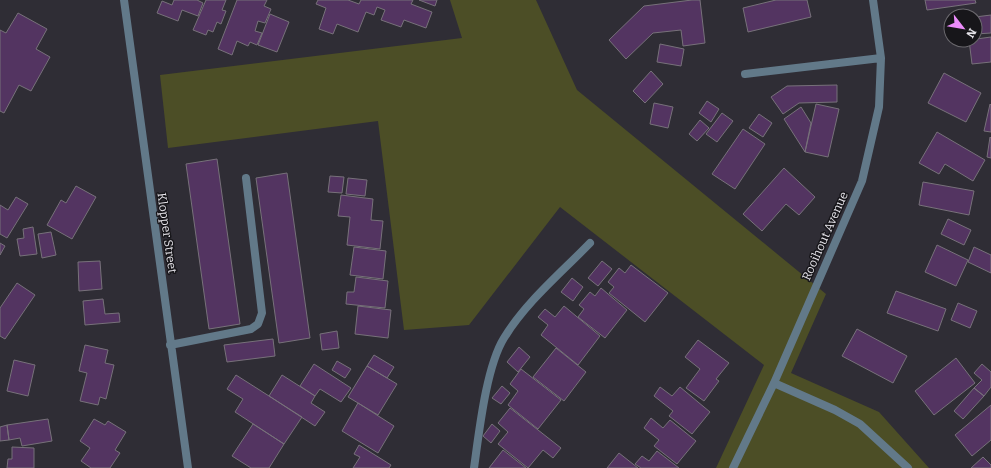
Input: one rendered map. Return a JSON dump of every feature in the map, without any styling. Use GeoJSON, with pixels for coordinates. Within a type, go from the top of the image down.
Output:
{"type":"FeatureCollection","features":[{"type":"Feature","properties":{"kind":"street","name":"Klopper Street"},"geometry":{"type":"LineString","coordinates":[[124,0],[188,468]]}},
{"type":"Feature","properties":{"kind":"street","name":"Rooihout Avenue"},"geometry":{"type":"LineString","coordinates":[[734,468],[774,383],[862,181],[878,107],[881,58],[873,0]]}},
{"type":"Feature","properties":{"kind":"street"},"geometry":{"type":"LineString","coordinates":[[745,74],[881,58]]}},
{"type":"Feature","properties":{"kind":"street"},"geometry":{"type":"LineString","coordinates":[[170,345],[251,329],[258,324],[262,313],[246,178]]}},
{"type":"Feature","properties":{"kind":"street"},"geometry":{"type":"LineString","coordinates":[[474,468],[485,397],[496,355],[504,338],[525,310],[590,243]]}},
{"type":"Feature","properties":{"kind":"street"},"geometry":{"type":"LineString","coordinates":[[774,383],[835,410],[860,424],[908,468]]}},
{"type":"Feature","properties":{"kind":"green space"},"geometry":{"type":"Polygon","coordinates":[[[450,0],[536,0],[577,90],[826,294],[791,373],[879,412],[929,468],[716,468],[764,365],[560,207],[469,325],[404,330],[378,121],[168,148],[160,75],[462,38],[450,0]]]}},
{"type":"Feature","properties":{"kind":"building"},"geometry":{"type":"Polygon","coordinates":[[[174,0],[197,0],[203,3],[198,16],[182,10],[178,21],[157,13],[162,1],[172,5],[174,0]]]}},
{"type":"Feature","properties":{"kind":"building"},"geometry":{"type":"Polygon","coordinates":[[[206,0],[226,0],[222,10],[226,11],[221,24],[217,22],[213,32],[208,30],[206,35],[193,30],[206,0]]]}},
{"type":"Feature","properties":{"kind":"building"},"geometry":{"type":"Polygon","coordinates":[[[237,0],[267,0],[264,6],[271,9],[265,23],[258,21],[255,31],[262,33],[257,45],[250,42],[248,46],[237,41],[232,55],[218,49],[237,0]]]}},
{"type":"Feature","properties":{"kind":"building"},"geometry":{"type":"Polygon","coordinates":[[[318,0],[348,0],[359,4],[361,0],[413,0],[411,4],[432,12],[426,28],[404,20],[401,27],[381,20],[385,10],[377,7],[374,15],[366,12],[358,32],[337,24],[333,34],[319,29],[326,8],[316,4],[318,0]]]}},
{"type":"Feature","properties":{"kind":"building"},"geometry":{"type":"Polygon","coordinates":[[[419,0],[437,0],[435,6],[419,0]]]}},
{"type":"Feature","properties":{"kind":"building"},"geometry":{"type":"Polygon","coordinates":[[[700,0],[705,43],[683,46],[681,30],[653,33],[626,59],[609,40],[644,6],[700,0]]]}},
{"type":"Feature","properties":{"kind":"building"},"geometry":{"type":"Polygon","coordinates":[[[776,0],[807,0],[811,17],[748,32],[743,8],[776,0]]]}},
{"type":"Feature","properties":{"kind":"building"},"geometry":{"type":"Polygon","coordinates":[[[925,0],[975,0],[976,3],[927,10],[925,0]]]}},
{"type":"Feature","properties":{"kind":"building"},"geometry":{"type":"Polygon","coordinates":[[[18,13],[47,29],[36,49],[50,57],[31,91],[19,85],[4,113],[0,111],[0,30],[6,33],[18,13]]]}},
{"type":"Feature","properties":{"kind":"building"},"geometry":{"type":"Polygon","coordinates":[[[270,14],[289,22],[277,52],[258,45],[270,14]]]}},
{"type":"Feature","properties":{"kind":"building"},"geometry":{"type":"Polygon","coordinates":[[[991,15],[991,33],[983,34],[983,16],[991,15]]]}},
{"type":"Feature","properties":{"kind":"building"},"geometry":{"type":"Polygon","coordinates":[[[991,37],[991,62],[972,64],[970,48],[983,48],[983,38],[991,37]]]}},
{"type":"Feature","properties":{"kind":"building"},"geometry":{"type":"Polygon","coordinates":[[[660,44],[684,49],[681,66],[657,62],[660,44]]]}},
{"type":"Feature","properties":{"kind":"building"},"geometry":{"type":"Polygon","coordinates":[[[651,71],[663,84],[645,103],[633,91],[651,71]]]}},
{"type":"Feature","properties":{"kind":"building"},"geometry":{"type":"Polygon","coordinates":[[[944,73],[981,93],[966,122],[928,103],[944,73]]]}},
{"type":"Feature","properties":{"kind":"building"},"geometry":{"type":"Polygon","coordinates":[[[837,85],[837,102],[799,103],[783,114],[771,97],[787,86],[837,85]]]}},
{"type":"Feature","properties":{"kind":"building"},"geometry":{"type":"Polygon","coordinates":[[[707,101],[719,109],[711,122],[699,113],[707,101]]]}},
{"type":"Feature","properties":{"kind":"building"},"geometry":{"type":"Polygon","coordinates":[[[654,103],[673,107],[668,128],[650,124],[654,103]]]}},
{"type":"Feature","properties":{"kind":"building"},"geometry":{"type":"Polygon","coordinates":[[[816,104],[839,109],[828,157],[805,152],[816,104]]]}},
{"type":"Feature","properties":{"kind":"building"},"geometry":{"type":"Polygon","coordinates":[[[990,104],[991,105],[991,132],[984,131],[990,104]]]}},
{"type":"Feature","properties":{"kind":"building"},"geometry":{"type":"Polygon","coordinates":[[[801,107],[811,123],[805,152],[784,119],[801,107]]]}},
{"type":"Feature","properties":{"kind":"building"},"geometry":{"type":"Polygon","coordinates":[[[722,113],[733,121],[717,142],[706,134],[722,113]]]}},
{"type":"Feature","properties":{"kind":"building"},"geometry":{"type":"Polygon","coordinates":[[[759,114],[772,123],[763,137],[749,128],[759,114]]]}},
{"type":"Feature","properties":{"kind":"building"},"geometry":{"type":"Polygon","coordinates":[[[700,120],[709,128],[697,141],[689,134],[700,120]]]}},
{"type":"Feature","properties":{"kind":"building"},"geometry":{"type":"Polygon","coordinates":[[[743,129],[765,144],[735,189],[712,174],[743,129]]]}},
{"type":"Feature","properties":{"kind":"building"},"geometry":{"type":"Polygon","coordinates":[[[937,132],[985,160],[973,181],[945,164],[939,174],[919,163],[937,132]]]}},
{"type":"Feature","properties":{"kind":"building"},"geometry":{"type":"Polygon","coordinates":[[[990,137],[991,138],[991,158],[987,157],[990,137]]]}},
{"type":"Feature","properties":{"kind":"building"},"geometry":{"type":"Polygon","coordinates":[[[217,159],[240,324],[209,329],[186,164],[217,159]]]}},
{"type":"Feature","properties":{"kind":"building"},"geometry":{"type":"Polygon","coordinates":[[[784,168],[815,197],[799,215],[786,204],[762,231],[743,214],[784,168]]]}},
{"type":"Feature","properties":{"kind":"building"},"geometry":{"type":"Polygon","coordinates":[[[287,173],[310,338],[279,343],[256,178],[287,173]]]}},
{"type":"Feature","properties":{"kind":"building"},"geometry":{"type":"Polygon","coordinates":[[[330,176],[344,177],[342,193],[328,192],[330,176]]]}},
{"type":"Feature","properties":{"kind":"building"},"geometry":{"type":"Polygon","coordinates":[[[348,178],[367,180],[365,196],[346,194],[348,178]]]}},
{"type":"Feature","properties":{"kind":"building"},"geometry":{"type":"Polygon","coordinates":[[[923,182],[974,191],[969,215],[919,205],[923,182]]]}},
{"type":"Feature","properties":{"kind":"building"},"geometry":{"type":"Polygon","coordinates":[[[76,186],[96,197],[72,239],[47,225],[61,200],[66,203],[76,186]]]}},
{"type":"Feature","properties":{"kind":"building"},"geometry":{"type":"Polygon","coordinates":[[[341,195],[373,199],[371,220],[383,221],[380,249],[347,245],[350,217],[338,216],[341,195]]]}},
{"type":"Feature","properties":{"kind":"building"},"geometry":{"type":"Polygon","coordinates":[[[16,197],[28,204],[7,238],[0,234],[0,205],[8,210],[16,197]]]}},
{"type":"Feature","properties":{"kind":"building"},"geometry":{"type":"Polygon","coordinates":[[[948,219],[971,230],[964,245],[941,234],[948,219]]]}},
{"type":"Feature","properties":{"kind":"building"},"geometry":{"type":"Polygon","coordinates":[[[33,227],[37,254],[20,256],[17,239],[24,238],[23,229],[33,227]]]}},
{"type":"Feature","properties":{"kind":"building"},"geometry":{"type":"Polygon","coordinates":[[[51,232],[56,255],[42,258],[38,234],[51,232]]]}},
{"type":"Feature","properties":{"kind":"building"},"geometry":{"type":"Polygon","coordinates":[[[0,243],[5,246],[0,255],[0,243]]]}},
{"type":"Feature","properties":{"kind":"building"},"geometry":{"type":"Polygon","coordinates":[[[937,245],[968,260],[956,286],[925,272],[937,245]]]}},
{"type":"Feature","properties":{"kind":"building"},"geometry":{"type":"Polygon","coordinates":[[[354,247],[386,251],[383,279],[350,275],[354,247]]]}},
{"type":"Feature","properties":{"kind":"building"},"geometry":{"type":"Polygon","coordinates":[[[974,247],[991,255],[991,273],[968,262],[974,247]]]}},
{"type":"Feature","properties":{"kind":"building"},"geometry":{"type":"Polygon","coordinates":[[[100,261],[102,289],[79,291],[78,262],[100,261]]]}},
{"type":"Feature","properties":{"kind":"building"},"geometry":{"type":"Polygon","coordinates":[[[602,261],[612,269],[598,286],[588,278],[602,261]]]}},
{"type":"Feature","properties":{"kind":"building"},"geometry":{"type":"Polygon","coordinates":[[[631,265],[668,293],[645,322],[609,293],[614,287],[608,282],[619,268],[625,273],[631,265]]]}},
{"type":"Feature","properties":{"kind":"building"},"geometry":{"type":"Polygon","coordinates":[[[356,277],[388,281],[385,308],[346,304],[347,292],[354,292],[356,277]]]}},
{"type":"Feature","properties":{"kind":"building"},"geometry":{"type":"Polygon","coordinates":[[[572,278],[583,287],[573,301],[561,292],[572,278]]]}},
{"type":"Feature","properties":{"kind":"building"},"geometry":{"type":"Polygon","coordinates":[[[17,283],[35,295],[5,339],[0,336],[0,308],[17,283]]]}},
{"type":"Feature","properties":{"kind":"building"},"geometry":{"type":"Polygon","coordinates":[[[601,288],[627,310],[605,338],[578,317],[584,309],[579,305],[590,292],[595,296],[601,288]]]}},
{"type":"Feature","properties":{"kind":"building"},"geometry":{"type":"Polygon","coordinates":[[[896,291],[946,309],[938,331],[887,313],[896,291]]]}},
{"type":"Feature","properties":{"kind":"building"},"geometry":{"type":"Polygon","coordinates":[[[103,299],[105,314],[119,313],[120,322],[85,325],[83,301],[103,299]]]}},
{"type":"Feature","properties":{"kind":"building"},"geometry":{"type":"Polygon","coordinates":[[[958,303],[977,311],[970,328],[951,320],[958,303]]]}},
{"type":"Feature","properties":{"kind":"building"},"geometry":{"type":"Polygon","coordinates":[[[358,306],[391,310],[388,338],[355,334],[358,306]]]}},
{"type":"Feature","properties":{"kind":"building"},"geometry":{"type":"Polygon","coordinates":[[[564,306],[600,336],[578,365],[541,335],[548,325],[538,317],[545,309],[555,317],[564,306]]]}},
{"type":"Feature","properties":{"kind":"building"},"geometry":{"type":"Polygon","coordinates":[[[857,329],[907,356],[893,383],[842,356],[857,329]]]}},
{"type":"Feature","properties":{"kind":"building"},"geometry":{"type":"Polygon","coordinates":[[[337,331],[339,348],[322,350],[320,334],[337,331]]]}},
{"type":"Feature","properties":{"kind":"building"},"geometry":{"type":"Polygon","coordinates":[[[273,339],[275,356],[227,362],[224,345],[273,339]]]}},
{"type":"Feature","properties":{"kind":"building"},"geometry":{"type":"Polygon","coordinates":[[[698,340],[729,363],[716,379],[719,381],[704,401],[686,388],[700,369],[685,357],[698,340]]]}},
{"type":"Feature","properties":{"kind":"building"},"geometry":{"type":"Polygon","coordinates":[[[85,345],[108,350],[105,363],[114,365],[106,399],[100,397],[98,405],[80,401],[87,373],[79,371],[85,345]]]}},
{"type":"Feature","properties":{"kind":"building"},"geometry":{"type":"Polygon","coordinates":[[[519,347],[530,357],[518,372],[507,362],[519,347]]]}},
{"type":"Feature","properties":{"kind":"building"},"geometry":{"type":"Polygon","coordinates":[[[556,348],[586,372],[564,401],[533,377],[556,348]]]}},
{"type":"Feature","properties":{"kind":"building"},"geometry":{"type":"Polygon","coordinates":[[[374,355],[394,367],[387,378],[367,366],[374,355]]]}},
{"type":"Feature","properties":{"kind":"building"},"geometry":{"type":"Polygon","coordinates":[[[956,358],[975,383],[934,415],[915,391],[956,358]]]}},
{"type":"Feature","properties":{"kind":"building"},"geometry":{"type":"Polygon","coordinates":[[[14,360],[35,365],[28,396],[7,391],[14,360]]]}},
{"type":"Feature","properties":{"kind":"building"},"geometry":{"type":"Polygon","coordinates":[[[337,361],[351,369],[345,378],[332,370],[337,361]]]}},
{"type":"Feature","properties":{"kind":"building"},"geometry":{"type":"Polygon","coordinates":[[[314,364],[351,388],[341,402],[320,389],[315,396],[300,386],[314,364]]]}},
{"type":"Feature","properties":{"kind":"building"},"geometry":{"type":"Polygon","coordinates":[[[982,364],[991,372],[991,387],[984,396],[974,388],[982,380],[974,373],[982,364]]]}},
{"type":"Feature","properties":{"kind":"building"},"geometry":{"type":"Polygon","coordinates":[[[367,366],[397,384],[378,415],[348,397],[367,366]]]}},
{"type":"Feature","properties":{"kind":"building"},"geometry":{"type":"Polygon","coordinates":[[[521,369],[561,400],[538,429],[508,405],[518,391],[510,384],[521,369]]]}},
{"type":"Feature","properties":{"kind":"building"},"geometry":{"type":"Polygon","coordinates":[[[236,375],[302,417],[284,444],[235,412],[243,399],[227,389],[236,375]]]}},
{"type":"Feature","properties":{"kind":"building"},"geometry":{"type":"Polygon","coordinates":[[[282,375],[315,396],[311,403],[325,412],[315,426],[269,396],[282,375]]]}},
{"type":"Feature","properties":{"kind":"building"},"geometry":{"type":"Polygon","coordinates":[[[502,386],[510,393],[501,404],[492,398],[502,386]]]}},
{"type":"Feature","properties":{"kind":"building"},"geometry":{"type":"Polygon","coordinates":[[[660,387],[672,396],[680,387],[710,412],[692,434],[669,416],[673,411],[654,396],[660,387]]]}},
{"type":"Feature","properties":{"kind":"building"},"geometry":{"type":"Polygon","coordinates":[[[974,388],[984,396],[963,419],[954,411],[974,388]]]}},
{"type":"Feature","properties":{"kind":"building"},"geometry":{"type":"Polygon","coordinates":[[[358,403],[394,426],[378,453],[342,431],[358,403]]]}},
{"type":"Feature","properties":{"kind":"building"},"geometry":{"type":"Polygon","coordinates":[[[991,405],[991,440],[972,456],[955,435],[991,405]]]}},
{"type":"Feature","properties":{"kind":"building"},"geometry":{"type":"Polygon","coordinates":[[[510,408],[561,448],[553,458],[543,450],[528,468],[498,444],[508,432],[498,423],[510,408]]]}},
{"type":"Feature","properties":{"kind":"building"},"geometry":{"type":"Polygon","coordinates":[[[651,418],[663,428],[670,420],[696,441],[677,464],[654,446],[659,440],[644,428],[651,418]]]}},
{"type":"Feature","properties":{"kind":"building"},"geometry":{"type":"Polygon","coordinates":[[[48,419],[52,441],[22,446],[20,438],[9,440],[7,425],[48,419]]]}},
{"type":"Feature","properties":{"kind":"building"},"geometry":{"type":"Polygon","coordinates":[[[94,419],[105,425],[108,421],[126,432],[115,450],[120,453],[110,468],[91,468],[81,461],[90,448],[80,441],[94,419]]]}},
{"type":"Feature","properties":{"kind":"building"},"geometry":{"type":"Polygon","coordinates":[[[253,424],[284,444],[269,468],[251,468],[232,456],[253,424]]]}},
{"type":"Feature","properties":{"kind":"building"},"geometry":{"type":"Polygon","coordinates":[[[492,424],[500,431],[491,443],[483,436],[492,424]]]}},
{"type":"Feature","properties":{"kind":"building"},"geometry":{"type":"Polygon","coordinates":[[[7,425],[9,440],[0,441],[0,427],[7,425]]]}},
{"type":"Feature","properties":{"kind":"building"},"geometry":{"type":"Polygon","coordinates":[[[359,445],[391,465],[389,468],[353,468],[360,457],[354,454],[359,445]]]}},
{"type":"Feature","properties":{"kind":"building"},"geometry":{"type":"Polygon","coordinates":[[[12,447],[34,448],[34,468],[7,468],[8,459],[12,459],[12,447]]]}},
{"type":"Feature","properties":{"kind":"building"},"geometry":{"type":"Polygon","coordinates":[[[503,450],[526,468],[489,468],[503,450]]]}},
{"type":"Feature","properties":{"kind":"building"},"geometry":{"type":"Polygon","coordinates":[[[657,451],[679,468],[641,468],[635,464],[642,456],[649,461],[657,451]]]}},
{"type":"Feature","properties":{"kind":"building"},"geometry":{"type":"Polygon","coordinates":[[[619,453],[638,468],[607,468],[619,453]]]}},
{"type":"Feature","properties":{"kind":"building"},"geometry":{"type":"Polygon","coordinates":[[[983,457],[991,465],[991,468],[971,468],[983,457]]]}}]}
